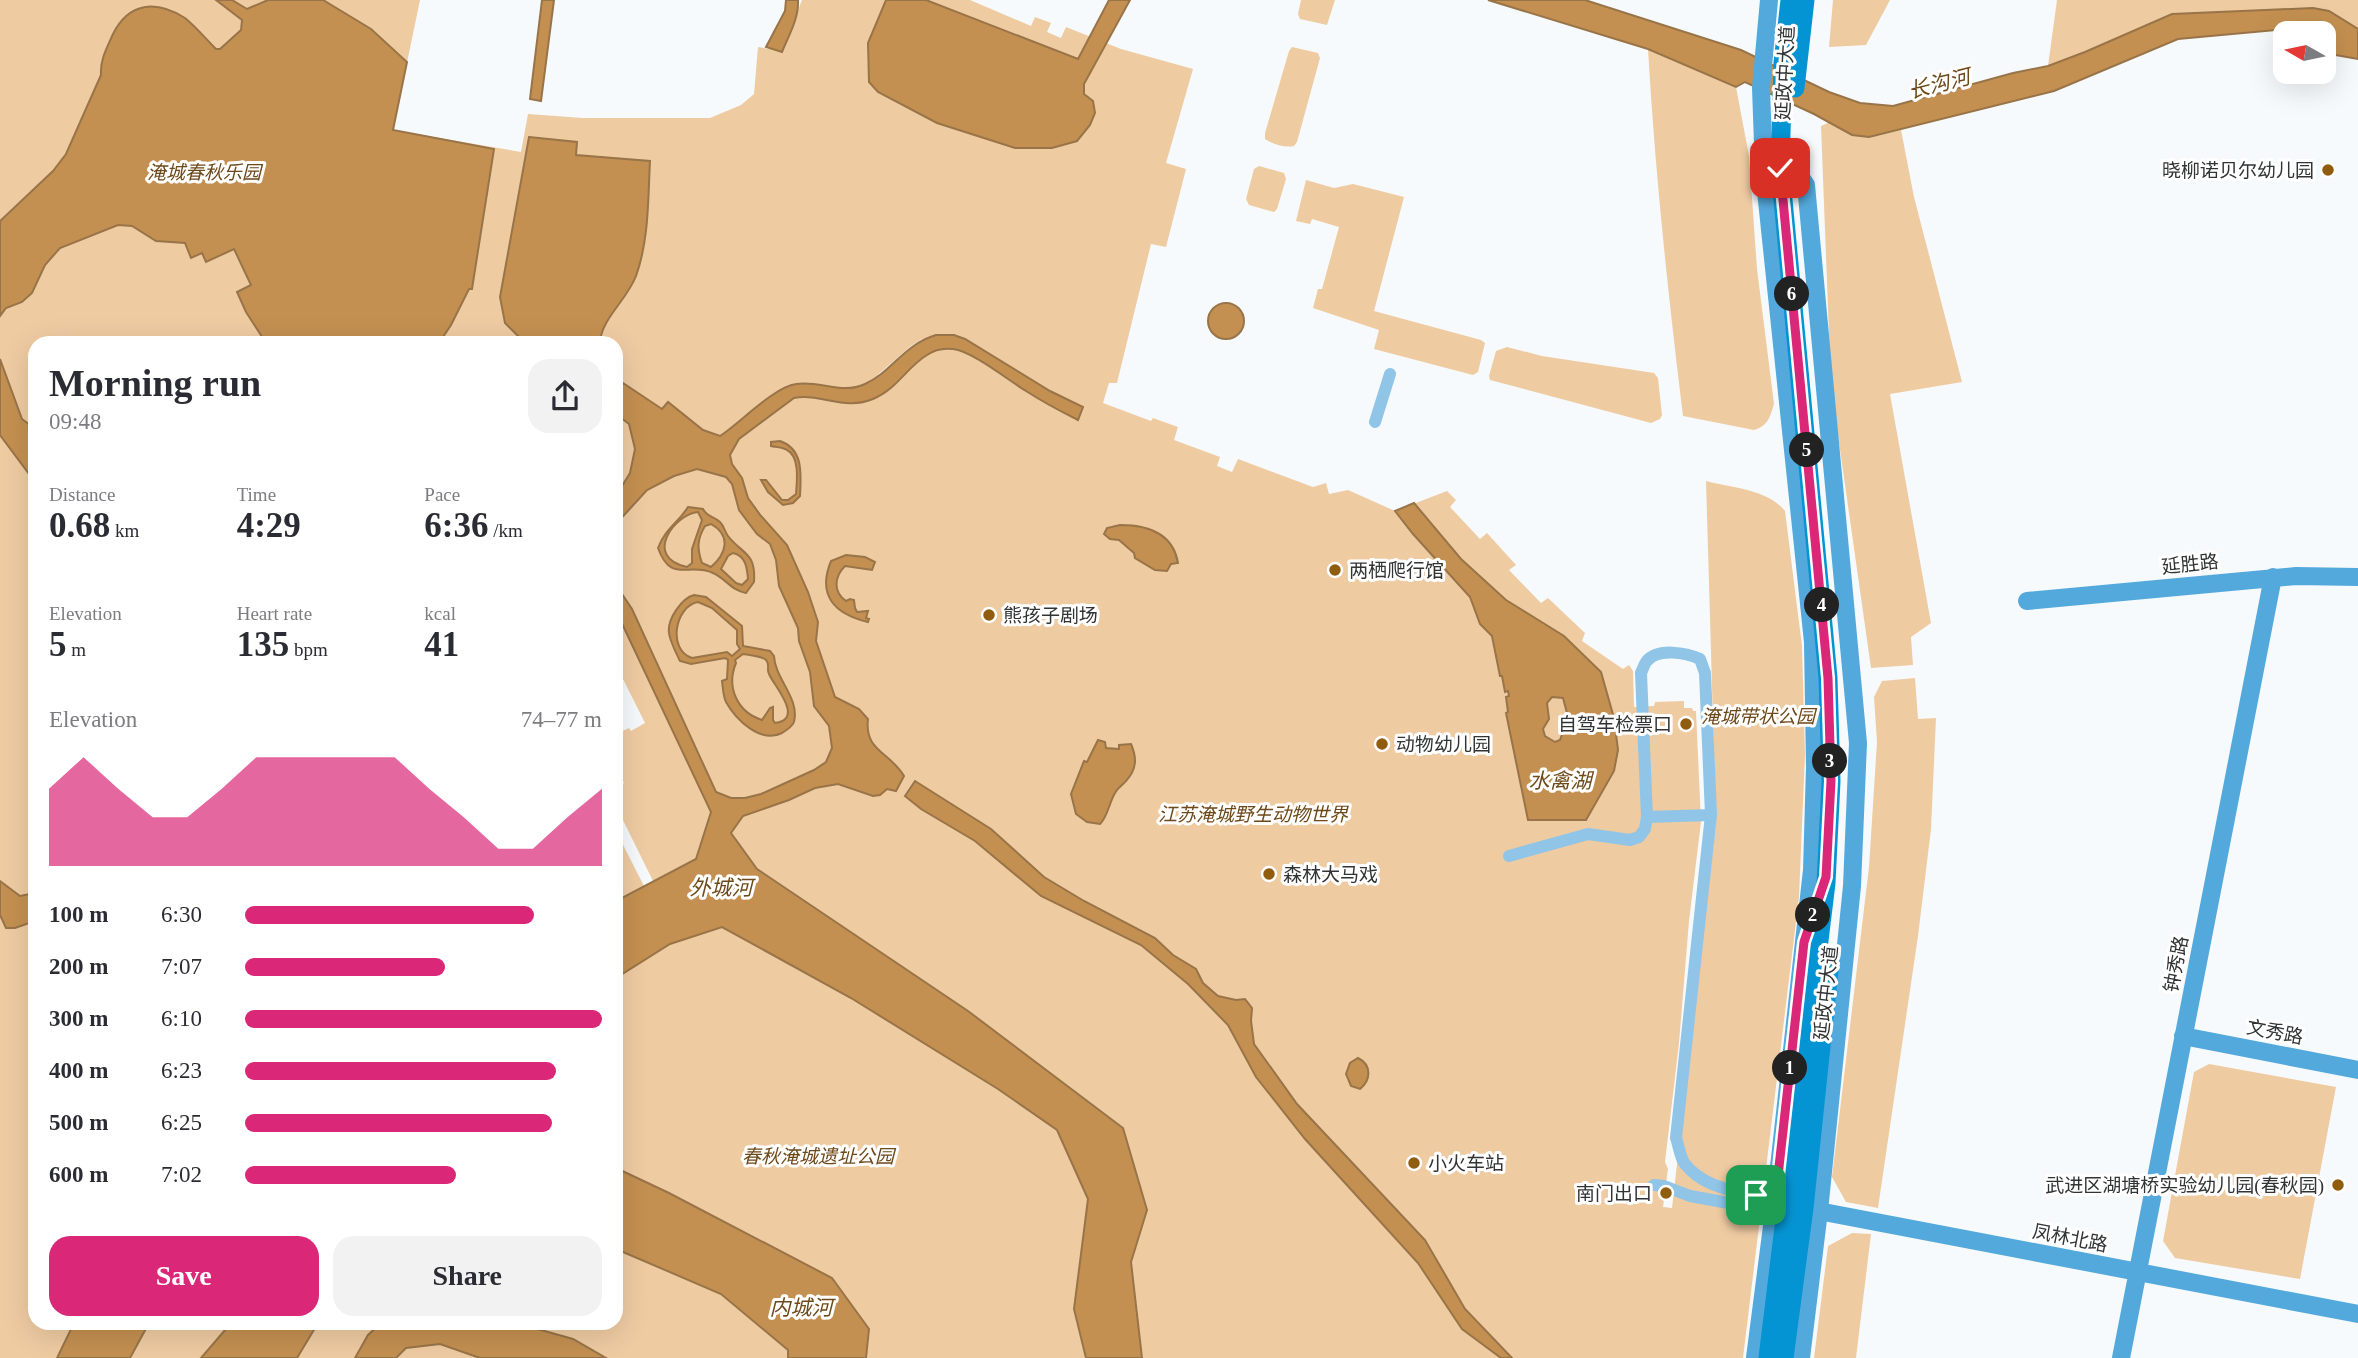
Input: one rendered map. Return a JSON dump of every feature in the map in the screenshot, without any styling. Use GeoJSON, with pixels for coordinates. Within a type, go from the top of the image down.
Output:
{"type":"FeatureCollection","features":[{"type":"Feature","properties":{"kind":"main road","name":"延政中大道"},"geometry":{"type":"LineString","coordinates":[[1784,1358],[1826,877],[1831,781],[1828,678],[1786,167],[1790,0]]}},
{"type":"Feature","properties":{"kind":"main road","name":"延政中大道"},"geometry":{"type":"LineString","coordinates":[[1790,64],[1805,0]]}},
{"type":"Feature","properties":{"kind":"main road","name":"延政中大道"},"geometry":{"type":"LineString","coordinates":[[1768,1358],[1796,1207],[1838,880],[1842,778],[1839,674],[1786,167]]}},
{"type":"Feature","properties":{"kind":"main road"},"geometry":{"type":"LineString","coordinates":[[1804,942],[1826,877]]}},
{"type":"Feature","properties":{"kind":"street"},"geometry":{"type":"LineString","coordinates":[[1769,0],[1762,88],[1765,172],[1813,642],[1813,845],[1804,942],[1796,1207],[1801,1358]]}},
{"type":"Feature","properties":{"kind":"street"},"geometry":{"type":"LineString","coordinates":[[1375,422],[1390,374]]}},
{"type":"Feature","properties":{"kind":"street","name":"延胜路"},"geometry":{"type":"LineString","coordinates":[[2027,601],[2273,577],[2358,577]]}},
{"type":"Feature","properties":{"kind":"street","name":"钟秀路"},"geometry":{"type":"LineString","coordinates":[[2121,1358],[2273,577]]}},
{"type":"Feature","properties":{"kind":"street"},"geometry":{"type":"LineString","coordinates":[[1509,856],[1588,834],[1630,840],[1639,837],[1645,829],[1647,817],[1641,673],[1647,660],[1657,654],[1686,653],[1700,659],[1705,673],[1711,815],[1676,1138],[1684,1163],[1703,1181],[1728,1191],[1756,1195],[1796,1207]]}},
{"type":"Feature","properties":{"kind":"street"},"geometry":{"type":"LineString","coordinates":[[1647,817],[1711,815]]}},
{"type":"Feature","properties":{"kind":"street","name":"文秀路"},"geometry":{"type":"LineString","coordinates":[[2183,1036],[2358,1070]]}},
{"type":"Feature","properties":{"kind":"street"},"geometry":{"type":"LineString","coordinates":[[1654,1185],[1690,1196],[1751,1207],[1796,1207]]}},
{"type":"Feature","properties":{"kind":"street"},"geometry":{"type":"LineString","coordinates":[[1755,1358],[1796,1207]]}},
{"type":"Feature","properties":{"kind":"street","name":"凤林北路"},"geometry":{"type":"LineString","coordinates":[[1796,1207],[2358,1314]]}},
{"type":"Feature","properties":{"kind":"green space"},"geometry":{"type":"Polygon","coordinates":[[[0,0],[420,0],[393,130],[521,152],[528,114],[583,118],[710,118],[741,105],[754,94],[758,47],[782,51],[802,0],[970,0],[1031,26],[1035,17],[1051,23],[1047,32],[1061,38],[1066,27],[1121,49],[1193,69],[1166,163],[1186,169],[1166,247],[1151,244],[1117,383],[1109,383],[1103,403],[1151,421],[1153,418],[1178,427],[1174,440],[1220,457],[1217,466],[1232,472],[1238,459],[1313,487],[1326,483],[1329,494],[1348,490],[1395,511],[1447,491],[1456,500],[1450,507],[1480,539],[1487,533],[1516,565],[1509,570],[1541,603],[1548,598],[1585,633],[1582,641],[1623,669],[1629,665],[1633,671],[1634,707],[1654,706],[1655,702],[1684,701],[1684,708],[1696,711],[1701,822],[1665,1162],[1668,1169],[1663,1207],[1672,1208],[1716,823],[1706,481],[1749,490],[1769,498],[1785,511],[1802,646],[1805,755],[1799,897],[1743,1358],[0,1358],[0,915],[2,922],[28,924],[28,1330],[623,1330],[623,845],[644,886],[653,881],[623,820],[623,731],[629,728],[631,731],[645,723],[623,679],[623,626],[711,812],[715,792],[632,609],[623,596],[623,516],[647,490],[674,476],[697,469],[732,448],[739,439],[794,398],[843,403],[873,399],[888,390],[920,360],[939,350],[952,349],[970,355],[1077,420],[1083,408],[965,339],[922,339],[868,383],[855,388],[843,390],[799,383],[720,436],[630,473],[623,484],[623,336],[28,336],[28,894],[20,896],[0,881],[0,0]]]}},
{"type":"Feature","properties":{"kind":"green space"},"geometry":{"type":"Polygon","coordinates":[[[1301,0],[1335,0],[1327,25],[1300,19],[1298,14],[1301,0]]]}},
{"type":"Feature","properties":{"kind":"green space"},"geometry":{"type":"Polygon","coordinates":[[[1833,0],[1890,0],[1866,45],[1829,47],[1833,0]]]}},
{"type":"Feature","properties":{"kind":"green space"},"geometry":{"type":"Polygon","coordinates":[[[2057,0],[2358,0],[2358,29],[2329,11],[2085,52],[2048,66],[2057,0]]]}},
{"type":"Feature","properties":{"kind":"green space"},"geometry":{"type":"Polygon","coordinates":[[[1292,47],[1318,53],[1320,58],[1297,142],[1294,146],[1287,146],[1268,141],[1265,139],[1265,133],[1292,47]]]}},
{"type":"Feature","properties":{"kind":"green space"},"geometry":{"type":"Polygon","coordinates":[[[1648,49],[1736,87],[1749,156],[1757,269],[1774,404],[1770,417],[1754,430],[1683,416],[1662,233],[1648,49]]]}},
{"type":"Feature","properties":{"kind":"green space"},"geometry":{"type":"Polygon","coordinates":[[[1830,122],[1864,136],[1901,130],[1914,197],[1962,382],[1890,394],[1931,623],[1911,637],[1913,665],[1871,668],[1831,386],[1821,126],[1830,122]]]}},
{"type":"Feature","properties":{"kind":"green space"},"geometry":{"type":"Polygon","coordinates":[[[1259,166],[1284,173],[1286,179],[1274,212],[1249,205],[1246,199],[1254,169],[1259,166]]]}},
{"type":"Feature","properties":{"kind":"green space"},"geometry":{"type":"Polygon","coordinates":[[[1306,180],[1334,188],[1353,184],[1404,197],[1374,311],[1481,340],[1485,343],[1478,372],[1473,375],[1374,349],[1379,330],[1313,308],[1318,289],[1322,289],[1339,227],[1312,219],[1310,224],[1296,221],[1306,180]]]}},
{"type":"Feature","properties":{"kind":"green space"},"geometry":{"type":"Polygon","coordinates":[[[1507,347],[1542,356],[1654,373],[1658,378],[1662,415],[1651,423],[1490,380],[1496,351],[1507,347]]]}},
{"type":"Feature","properties":{"kind":"green space"},"geometry":{"type":"Polygon","coordinates":[[[1915,678],[1918,719],[1936,718],[1931,829],[1878,1208],[1846,1202],[1832,1177],[1869,867],[1877,742],[1874,697],[1882,681],[1915,678]]]}},
{"type":"Feature","properties":{"kind":"green space"},"geometry":{"type":"Polygon","coordinates":[[[2209,1064],[2336,1087],[2300,1279],[2175,1258],[2163,1241],[2194,1072],[2209,1064]]]}},
{"type":"Feature","properties":{"kind":"green space"},"geometry":{"type":"Polygon","coordinates":[[[1852,1233],[1871,1234],[1856,1358],[1814,1358],[1828,1246],[1852,1233]]]}},
{"type":"Feature","properties":{"kind":"water"},"geometry":{"type":"Polygon","coordinates":[[[216,0],[232,0],[247,9],[268,0],[323,0],[371,29],[407,62],[393,130],[494,149],[472,289],[469,289],[444,336],[261,336],[237,292],[251,285],[234,249],[206,262],[202,253],[191,258],[185,243],[156,241],[132,226],[118,225],[60,248],[45,265],[32,293],[22,302],[6,308],[0,316],[0,221],[53,171],[66,154],[101,75],[106,49],[119,23],[127,15],[144,7],[164,8],[185,18],[216,49],[220,49],[241,30],[242,20],[216,0]]]}},
{"type":"Feature","properties":{"kind":"water"},"geometry":{"type":"Polygon","coordinates":[[[542,0],[554,0],[541,101],[530,99],[542,0]]]}},
{"type":"Feature","properties":{"kind":"water"},"geometry":{"type":"Polygon","coordinates":[[[786,0],[798,0],[798,7],[782,52],[766,47],[785,11],[786,0]]]}},
{"type":"Feature","properties":{"kind":"water"},"geometry":{"type":"Polygon","coordinates":[[[886,0],[926,0],[1078,59],[1109,0],[1130,0],[1084,84],[1084,94],[1093,101],[1095,113],[1090,125],[1077,141],[1052,148],[1015,148],[937,123],[878,92],[869,82],[868,43],[886,0]]]}},
{"type":"Feature","properties":{"kind":"water"},"geometry":{"type":"Polygon","coordinates":[[[1488,0],[1585,0],[1741,50],[1829,92],[1860,103],[1893,106],[2048,66],[2172,14],[2313,8],[2329,11],[2358,29],[2358,59],[2336,55],[2336,21],[2273,21],[2273,30],[2178,39],[2054,91],[1869,137],[1852,135],[1745,82],[1736,87],[1648,49],[1488,0]]]}},
{"type":"Feature","properties":{"kind":"water"},"geometry":{"type":"Polygon","coordinates":[[[529,137],[577,142],[576,155],[650,161],[647,219],[640,262],[632,285],[609,318],[601,336],[518,336],[505,323],[500,297],[529,137]]]}},
{"type":"Feature","properties":{"kind":"water"},"geometry":{"type":"Polygon","coordinates":[[[1226,303],[1239,308],[1244,321],[1239,334],[1226,339],[1213,334],[1208,321],[1213,308],[1226,303]]]}},
{"type":"Feature","properties":{"kind":"water","name":"外城河"},"geometry":{"type":"Polygon","coordinates":[[[936,335],[954,335],[965,339],[1050,391],[1083,407],[1078,420],[1039,399],[970,355],[946,349],[927,355],[888,390],[873,399],[843,403],[794,398],[739,439],[730,455],[732,464],[742,478],[748,498],[787,545],[808,592],[818,622],[816,641],[835,697],[859,709],[868,719],[868,730],[874,745],[904,776],[896,791],[887,789],[880,795],[873,796],[838,784],[815,788],[743,816],[731,833],[757,869],[968,1011],[1123,1128],[1147,1210],[1131,1262],[1142,1358],[1086,1358],[1074,1309],[1088,1199],[1057,1130],[998,1089],[851,998],[722,927],[670,944],[623,974],[623,897],[696,859],[711,812],[623,626],[623,596],[632,609],[716,792],[731,798],[761,794],[814,770],[826,762],[832,748],[829,726],[814,706],[810,672],[799,641],[798,628],[779,586],[776,560],[770,544],[757,534],[739,510],[732,484],[726,477],[697,469],[674,476],[647,490],[623,516],[623,484],[630,473],[635,449],[629,424],[623,419],[623,383],[662,409],[668,402],[703,430],[720,436],[768,398],[787,387],[805,383],[847,388],[865,384],[925,339],[936,335]]]}},
{"type":"Feature","properties":{"kind":"water"},"geometry":{"type":"Polygon","coordinates":[[[0,359],[22,419],[28,424],[28,473],[0,435],[0,359]]]}},
{"type":"Feature","properties":{"kind":"water"},"geometry":{"type":"Polygon","coordinates":[[[780,441],[788,445],[797,456],[800,471],[800,496],[793,503],[783,505],[768,492],[761,480],[766,480],[782,500],[788,500],[796,494],[797,470],[794,458],[787,450],[771,446],[771,442],[780,441]]]}},
{"type":"Feature","properties":{"kind":"water","name":"水禽湖"},"geometry":{"type":"Polygon","coordinates":[[[1414,503],[1461,559],[1506,600],[1564,636],[1601,672],[1614,718],[1618,750],[1614,771],[1586,820],[1528,820],[1506,713],[1506,697],[1509,696],[1500,676],[1492,636],[1480,624],[1470,597],[1395,511],[1414,503]],[[1552,697],[1547,703],[1549,719],[1543,729],[1545,736],[1555,742],[1560,740],[1568,717],[1563,698],[1552,697]]]}},
{"type":"Feature","properties":{"kind":"water"},"geometry":{"type":"Polygon","coordinates":[[[688,507],[703,509],[723,525],[728,536],[751,559],[754,582],[746,593],[713,573],[675,569],[663,559],[658,548],[661,541],[688,507]],[[698,512],[680,520],[667,536],[665,546],[666,554],[674,562],[687,567],[692,563],[692,549],[702,520],[698,512]],[[711,524],[705,526],[699,540],[699,553],[702,563],[711,567],[723,551],[724,539],[711,524]],[[733,553],[728,556],[721,569],[742,585],[748,579],[745,563],[733,553]]]}},
{"type":"Feature","properties":{"kind":"water"},"geometry":{"type":"Polygon","coordinates":[[[1120,525],[1140,527],[1158,533],[1171,544],[1178,563],[1171,564],[1167,571],[1155,570],[1135,558],[1134,553],[1119,540],[1110,539],[1104,534],[1107,528],[1120,525]]]}},
{"type":"Feature","properties":{"kind":"water"},"geometry":{"type":"Polygon","coordinates":[[[846,555],[865,557],[875,562],[872,570],[845,566],[836,584],[846,601],[854,600],[857,612],[868,611],[868,622],[846,614],[832,601],[828,593],[827,573],[831,561],[846,555]]]}},
{"type":"Feature","properties":{"kind":"water"},"geometry":{"type":"Polygon","coordinates":[[[689,597],[706,597],[742,626],[743,646],[770,651],[774,656],[778,673],[794,705],[794,722],[787,730],[774,736],[758,733],[736,716],[724,695],[722,681],[727,679],[728,660],[725,658],[691,664],[680,661],[669,627],[676,610],[689,597]],[[698,602],[690,605],[679,619],[679,646],[692,658],[727,652],[732,656],[740,649],[737,644],[737,630],[712,608],[698,602]],[[743,654],[735,660],[732,681],[740,705],[762,720],[773,707],[775,723],[784,720],[788,709],[769,674],[767,661],[743,654]]]}},
{"type":"Feature","properties":{"kind":"water"},"geometry":{"type":"Polygon","coordinates":[[[1098,740],[1105,742],[1106,748],[1119,749],[1119,745],[1131,744],[1135,759],[1132,772],[1116,791],[1100,824],[1087,822],[1076,814],[1071,794],[1084,761],[1087,762],[1098,740]]]}},
{"type":"Feature","properties":{"kind":"water"},"geometry":{"type":"Polygon","coordinates":[[[915,781],[991,829],[1044,877],[1155,938],[1173,955],[1196,969],[1203,983],[1218,996],[1245,999],[1252,1008],[1254,1044],[1297,1104],[1425,1240],[1465,1309],[1512,1358],[1501,1358],[1462,1329],[1418,1263],[1305,1139],[1256,1077],[1228,1025],[1188,984],[1141,945],[1041,896],[975,841],[921,809],[905,796],[915,781]]]}},
{"type":"Feature","properties":{"kind":"water"},"geometry":{"type":"Polygon","coordinates":[[[0,881],[20,896],[28,894],[28,923],[6,928],[0,915],[0,881]]]}},
{"type":"Feature","properties":{"kind":"water"},"geometry":{"type":"Polygon","coordinates":[[[1358,1058],[1368,1069],[1368,1077],[1360,1089],[1351,1086],[1346,1074],[1350,1063],[1358,1058]]]}},
{"type":"Feature","properties":{"kind":"water","name":"内城河"},"geometry":{"type":"Polygon","coordinates":[[[623,1171],[832,1278],[869,1329],[866,1358],[788,1358],[788,1350],[721,1294],[623,1252],[623,1171]]]}},
{"type":"Feature","properties":{"kind":"water"},"geometry":{"type":"Polygon","coordinates":[[[71,1330],[145,1330],[130,1358],[57,1358],[71,1330]]]}},
{"type":"Feature","properties":{"kind":"water"},"geometry":{"type":"Polygon","coordinates":[[[225,1330],[314,1330],[297,1358],[201,1358],[225,1330]]]}},
{"type":"Feature","properties":{"kind":"water"},"geometry":{"type":"Polygon","coordinates":[[[373,1330],[541,1330],[573,1339],[606,1358],[480,1358],[440,1344],[406,1348],[396,1358],[355,1358],[373,1330]]]}},
{"type":"Feature","properties":{"kind":"place","name":"晓柳诺贝尔幼儿园"},"geometry":{"type":"Point","coordinates":[2328,170]}},
{"type":"Feature","properties":{"kind":"place","name":"两栖爬行馆"},"geometry":{"type":"Point","coordinates":[1335,570]}},
{"type":"Feature","properties":{"kind":"place","name":"熊孩子剧场"},"geometry":{"type":"Point","coordinates":[989,615]}},
{"type":"Feature","properties":{"kind":"place","name":"自驾车检票口"},"geometry":{"type":"Point","coordinates":[1686,724]}},
{"type":"Feature","properties":{"kind":"place","name":"动物幼儿园"},"geometry":{"type":"Point","coordinates":[1382,744]}},
{"type":"Feature","properties":{"kind":"place","name":"森林大马戏"},"geometry":{"type":"Point","coordinates":[1269,874]}},
{"type":"Feature","properties":{"kind":"place","name":"小火车站"},"geometry":{"type":"Point","coordinates":[1414,1163]}},
{"type":"Feature","properties":{"kind":"place","name":"武进区湖塘桥实验幼儿园(春秋园)"},"geometry":{"type":"Point","coordinates":[2338,1185]}},
{"type":"Feature","properties":{"kind":"place","name":"南门出口"},"geometry":{"type":"Point","coordinates":[1666,1193]}},
{"type":"Feature","properties":{"kind":"route"},"geometry":{"type":"LineString","coordinates":[[1756,1195],[1775,1203],[1804,942],[1826,877],[1831,781],[1828,678],[1780,168]]}},
{"type":"Feature","properties":{"kind":"water label","name":"长沟河"},"geometry":{"type":"Point","coordinates":[1939,84]}},
{"type":"Feature","properties":{"kind":"park label","name":"淹城春秋乐园"},"geometry":{"type":"Point","coordinates":[204,172]}},
{"type":"Feature","properties":{"kind":"park label","name":"淹城带状公园"},"geometry":{"type":"Point","coordinates":[1758,716]}},
{"type":"Feature","properties":{"kind":"park label","name":"江苏淹城野生动物世界"},"geometry":{"type":"Point","coordinates":[1253,814]}},
{"type":"Feature","properties":{"kind":"park label","name":"春秋淹城遗址公园"},"geometry":{"type":"Point","coordinates":[818,1156]}}]}
